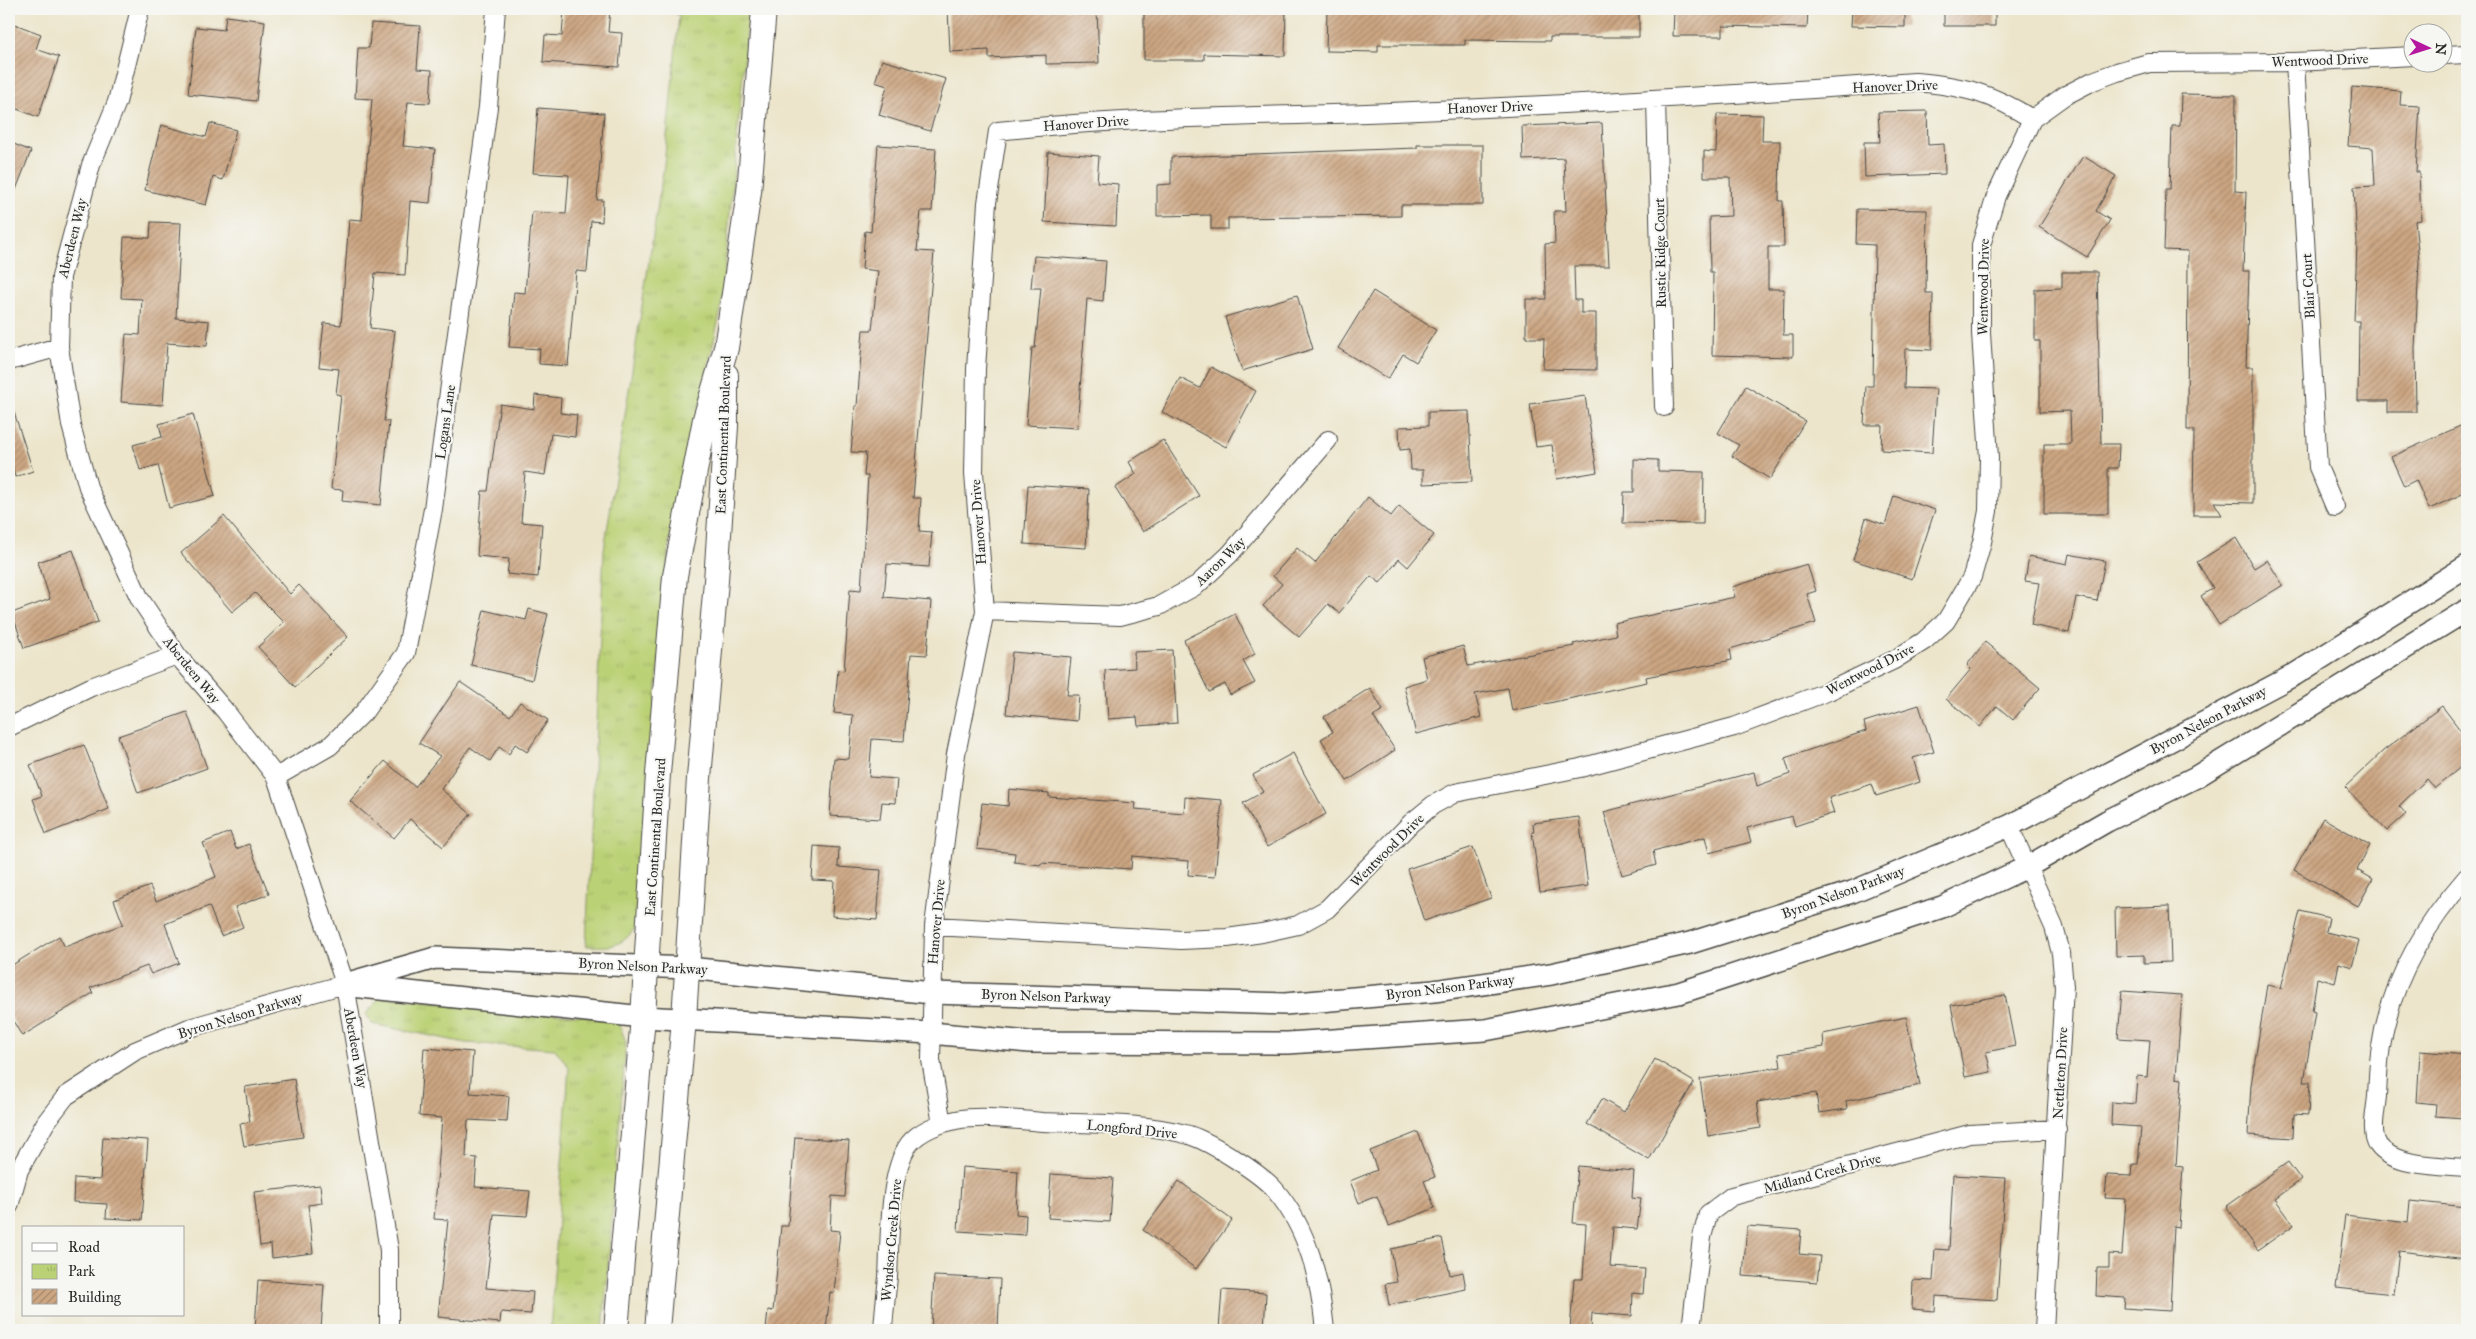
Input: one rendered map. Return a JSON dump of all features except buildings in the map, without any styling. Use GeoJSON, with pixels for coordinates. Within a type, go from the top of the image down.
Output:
{"type":"FeatureCollection","features":[{"type":"Feature","properties":{"kind":"main road","name":"East Continental Boulevard"},"geometry":{"type":"LineString","coordinates":[[616,1330],[643,1016],[658,774],[675,576],[706,419],[726,348],[749,192],[764,9]]}},
{"type":"Feature","properties":{"kind":"main road","name":"East Continental Boulevard"},"geometry":{"type":"LineString","coordinates":[[658,1330],[688,968],[726,426],[726,348]]}},
{"type":"Feature","properties":{"kind":"street","name":"Aberdeen Way"},"geometry":{"type":"LineString","coordinates":[[140,9],[117,102],[91,165],[61,277],[59,347],[71,425],[88,487],[140,599],[177,655],[226,712],[276,777],[345,984],[379,1180],[389,1250],[389,1330]]}},
{"type":"Feature","properties":{"kind":"street","name":"Logans Lane"},"geometry":{"type":"LineString","coordinates":[[276,777],[330,746],[364,712],[406,653],[433,509],[488,107],[496,9]]}},
{"type":"Feature","properties":{"kind":"street"},"geometry":{"type":"LineString","coordinates":[[2454,55],[2467,54]]}},
{"type":"Feature","properties":{"kind":"street","name":"Wentwood Drive"},"geometry":{"type":"LineString","coordinates":[[934,926],[1180,940],[1227,938],[1298,925],[1327,909],[1411,823],[1433,805],[1455,792],[1580,768],[1734,727],[1829,691],[1894,660],[1924,641],[1946,621],[1962,598],[1972,577],[1982,542],[1988,511],[1989,458],[1981,333],[1981,244],[1996,196],[2032,119],[2064,96],[2093,81],[2149,63],[2295,62],[2404,57]]}},
{"type":"Feature","properties":{"kind":"street","name":"Blair Court"},"geometry":{"type":"LineString","coordinates":[[2295,62],[2318,467],[2335,506]]}},
{"type":"Feature","properties":{"kind":"street","name":"Hanover Drive"},"geometry":{"type":"LineString","coordinates":[[932,993],[934,926],[956,754],[985,611],[974,473],[976,370],[988,203],[998,131],[1048,125],[1151,120],[1656,100],[1915,82],[1954,85],[1980,92],[2004,101],[2032,119]]}},
{"type":"Feature","properties":{"kind":"street","name":"Rustic Ridge Court"},"geometry":{"type":"LineString","coordinates":[[1656,100],[1664,406]]}},
{"type":"Feature","properties":{"kind":"street"},"geometry":{"type":"LineString","coordinates":[[9,361],[59,347]]}},
{"type":"Feature","properties":{"kind":"street","name":"Aaron Way"},"geometry":{"type":"LineString","coordinates":[[985,611],[1120,616],[1159,606],[1197,585],[1230,554],[1328,440]]}},
{"type":"Feature","properties":{"kind":"street","name":"Byron Nelson Parkway"},"geometry":{"type":"LineString","coordinates":[[9,1206],[12,1185],[19,1170],[46,1122],[66,1096],[135,1051],[189,1028],[435,958],[646,965],[932,993],[1285,1004],[1434,991],[1551,974],[1690,944],[1852,892],[2010,826],[2294,675],[2467,566]]}},
{"type":"Feature","properties":{"kind":"street","name":"Byron Nelson Parkway"},"geometry":{"type":"LineString","coordinates":[[345,984],[643,1016],[930,1033],[1029,1042],[1288,1043],[1485,1030],[1679,993],[1942,907],[2027,867],[2107,822],[2196,777],[2467,610]]}},
{"type":"Feature","properties":{"kind":"street"},"geometry":{"type":"LineString","coordinates":[[9,727],[91,687],[177,655]]}},
{"type":"Feature","properties":{"kind":"street","name":"Nettleton Drive"},"geometry":{"type":"LineString","coordinates":[[2010,826],[2054,928],[2061,953],[2064,987],[2044,1330]]}},
{"type":"Feature","properties":{"kind":"street"},"geometry":{"type":"LineString","coordinates":[[2467,877],[2425,932],[2394,993],[2381,1046],[2374,1128],[2378,1144],[2396,1158],[2419,1164],[2467,1168]]}},
{"type":"Feature","properties":{"kind":"street"},"geometry":{"type":"LineString","coordinates":[[932,993],[931,1060],[942,1124]]}},
{"type":"Feature","properties":{"kind":"street","name":"Longford Drive"},"geometry":{"type":"LineString","coordinates":[[942,1124],[956,1120],[985,1118],[1138,1127],[1189,1135],[1215,1145],[1274,1189],[1293,1215],[1312,1255],[1321,1294],[1324,1330]]}},
{"type":"Feature","properties":{"kind":"street","name":"Wyndsor Creek Drive"},"geometry":{"type":"LineString","coordinates":[[883,1330],[890,1230],[898,1169],[910,1144],[925,1131],[942,1124]]}},
{"type":"Feature","properties":{"kind":"street","name":"Midland Creek Drive"},"geometry":{"type":"LineString","coordinates":[[1691,1330],[1702,1237],[1708,1214],[1732,1196],[1970,1134],[2057,1129]]}},
{"type":"Feature","properties":{"kind":"green space"},"geometry":{"type":"Polygon","coordinates":[[[673,9],[749,9],[721,309],[669,542],[637,925],[632,933],[621,942],[609,946],[586,946],[604,550],[664,165],[679,16],[673,9]]]}},
{"type":"Feature","properties":{"kind":"green space"},"geometry":{"type":"Polygon","coordinates":[[[381,997],[617,1019],[626,1042],[603,1330],[550,1330],[569,1067],[555,1049],[466,1043],[372,1024],[366,1014],[381,997]]]}}]}
